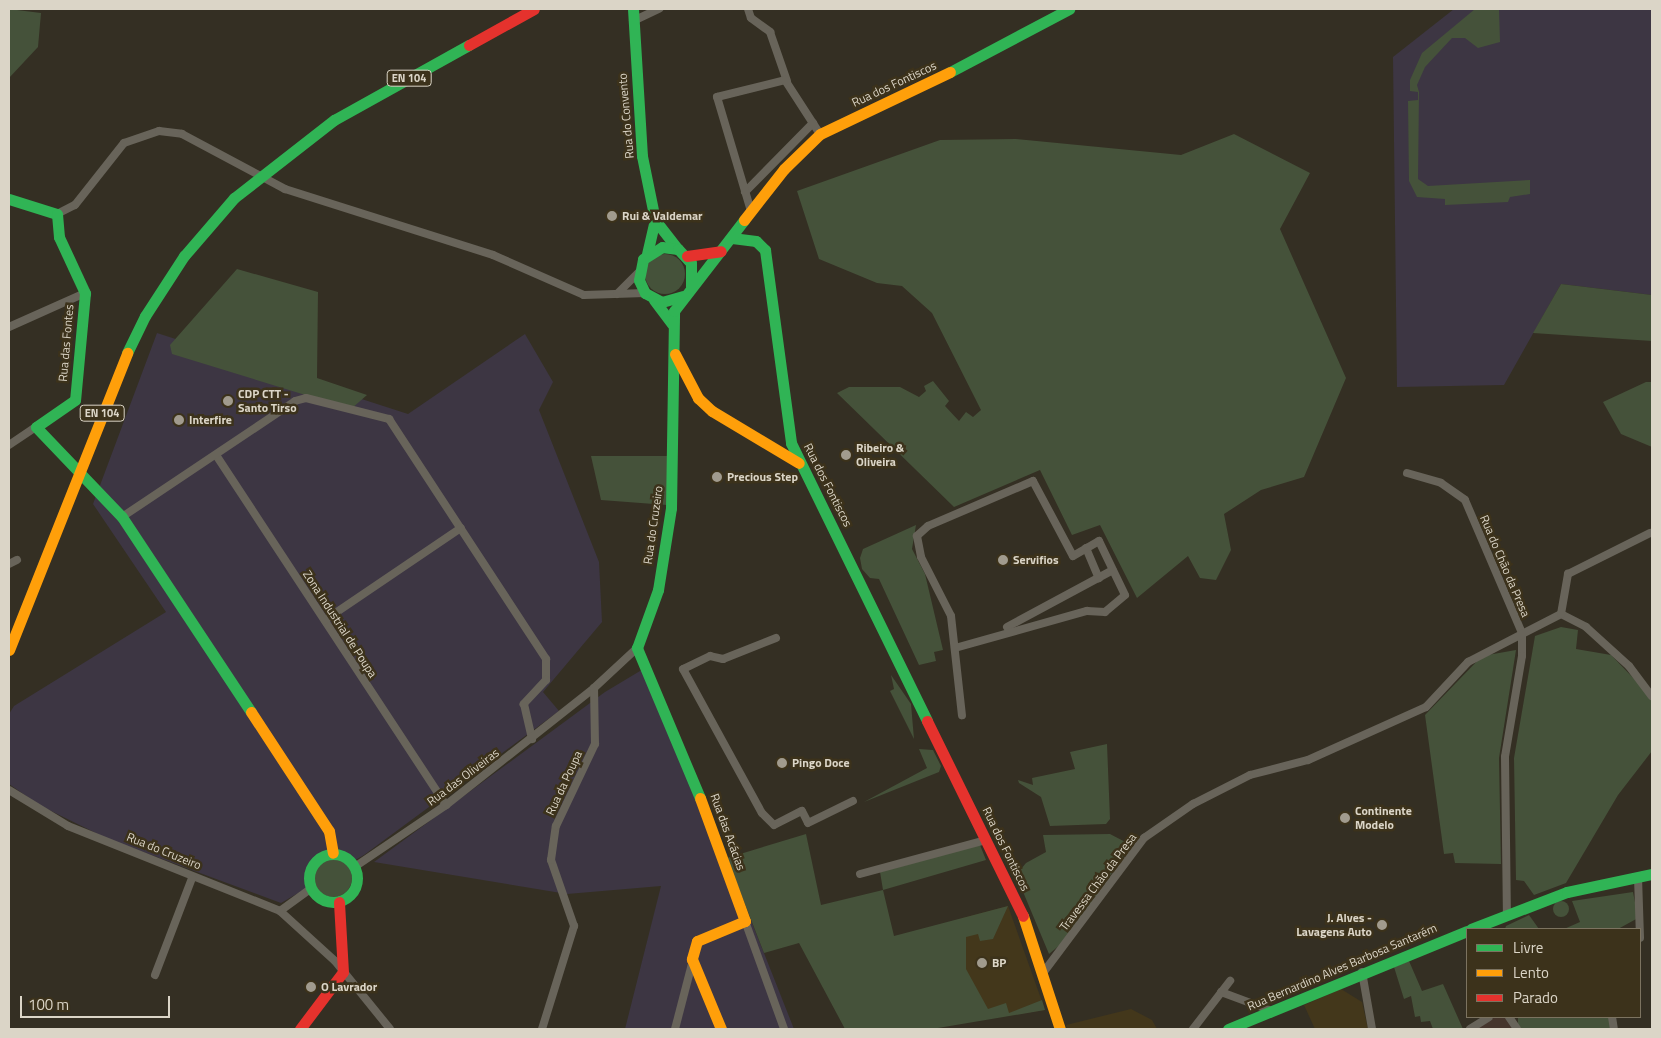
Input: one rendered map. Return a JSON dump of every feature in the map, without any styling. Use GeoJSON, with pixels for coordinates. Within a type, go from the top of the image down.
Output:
{"type":"FeatureCollection","features":[{"type":"Feature","properties":{"kind":"street","name":"EN 104"},"geometry":{"type":"LineString","coordinates":[[9,650],[116,378],[145,316],[184,256],[234,198],[287,153],[334,120],[534,9]]}},
{"type":"Feature","properties":{"kind":"street","name":"Rua do Convento"},"geometry":{"type":"LineString","coordinates":[[633,9],[637,115],[655,220],[647,254]]}},
{"type":"Feature","properties":{"kind":"street"},"geometry":{"type":"LineString","coordinates":[[634,21],[660,9]]}},
{"type":"Feature","properties":{"kind":"street"},"geometry":{"type":"LineString","coordinates":[[748,9],[757,24],[770,32],[787,82],[820,134]]}},
{"type":"Feature","properties":{"kind":"street","name":"Rua dos Fontiscos"},"geometry":{"type":"LineString","coordinates":[[1060,1029],[1043,973],[1020,911],[798,463],[791,443],[767,257],[756,241],[732,238],[784,169],[820,134],[1027,32],[1069,9]]}},
{"type":"Feature","properties":{"kind":"street"},"geometry":{"type":"LineString","coordinates":[[751,211],[717,97],[780,79],[787,82]]}},
{"type":"Feature","properties":{"kind":"street"},"geometry":{"type":"LineString","coordinates":[[746,192],[813,123]]}},
{"type":"Feature","properties":{"kind":"street"},"geometry":{"type":"LineString","coordinates":[[11,196],[57,214],[75,205],[124,143],[159,131],[182,134],[285,189],[493,255],[584,295],[650,296],[670,302],[688,291],[732,238]]}},
{"type":"Feature","properties":{"kind":"street","name":"Rua das Fontes"},"geometry":{"type":"LineString","coordinates":[[9,444],[75,400],[85,293],[59,237],[57,214]]}},
{"type":"Feature","properties":{"kind":"street","name":"Rua do Convento"},"geometry":{"type":"LineString","coordinates":[[655,220],[682,252]]}},
{"type":"Feature","properties":{"kind":"street"},"geometry":{"type":"LineString","coordinates":[[617,294],[638,273],[647,254],[662,247],[682,252],[721,251]]}},
{"type":"Feature","properties":{"kind":"street"},"geometry":{"type":"LineString","coordinates":[[638,273],[650,296],[672,324],[688,291],[694,270],[682,252]]}},
{"type":"Feature","properties":{"kind":"street"},"geometry":{"type":"LineString","coordinates":[[9,327],[85,293]]}},
{"type":"Feature","properties":{"kind":"street","name":"Rua do Cruzeiro"},"geometry":{"type":"LineString","coordinates":[[580,700],[637,648],[658,590],[672,508],[674,350],[672,324]]}},
{"type":"Feature","properties":{"kind":"street"},"geometry":{"type":"LineString","coordinates":[[674,350],[698,398],[712,411],[798,463]]}},
{"type":"Feature","properties":{"kind":"street"},"geometry":{"type":"LineString","coordinates":[[122,517],[306,398],[389,419],[546,659],[546,680],[524,704],[532,739]]}},
{"type":"Feature","properties":{"kind":"street"},"geometry":{"type":"LineString","coordinates":[[36,427],[122,517],[329,831],[333,853]]}},
{"type":"Feature","properties":{"kind":"street","name":"Zona Industrial de Poupa"},"geometry":{"type":"LineString","coordinates":[[216,455],[446,805]]}},
{"type":"Feature","properties":{"kind":"street","name":"Rua do Chão da Presa"},"geometry":{"type":"LineString","coordinates":[[1407,473],[1441,483],[1464,500],[1522,633],[1522,656],[1505,758],[1507,915]]}},
{"type":"Feature","properties":{"kind":"street"},"geometry":{"type":"LineString","coordinates":[[955,648],[996,633],[1086,611],[1105,612],[1125,595],[1099,541],[1073,556],[1033,481],[928,526],[917,536],[921,557],[952,616],[955,648],[962,714]]}},
{"type":"Feature","properties":{"kind":"street"},"geometry":{"type":"LineString","coordinates":[[325,620],[461,528]]}},
{"type":"Feature","properties":{"kind":"street"},"geometry":{"type":"LineString","coordinates":[[1650,533],[1568,574],[1561,614],[1586,627],[1622,659],[1652,696]]}},
{"type":"Feature","properties":{"kind":"street"},"geometry":{"type":"LineString","coordinates":[[1086,548],[1099,578]]}},
{"type":"Feature","properties":{"kind":"street"},"geometry":{"type":"LineString","coordinates":[[9,564],[17,560]]}},
{"type":"Feature","properties":{"kind":"street"},"geometry":{"type":"LineString","coordinates":[[996,633],[1113,570]]}},
{"type":"Feature","properties":{"kind":"street","name":"Travessa Chão da Presa"},"geometry":{"type":"LineString","coordinates":[[1043,973],[1144,838],[1193,804],[1250,775],[1317,756],[1426,707],[1468,662],[1561,614]]}},
{"type":"Feature","properties":{"kind":"street"},"geometry":{"type":"LineString","coordinates":[[776,638],[723,659],[710,656],[683,670],[762,813],[774,824],[802,811],[808,823],[853,801]]}},
{"type":"Feature","properties":{"kind":"street","name":"Rua das Acácias"},"geometry":{"type":"LineString","coordinates":[[637,648],[685,757],[784,1029]]}},
{"type":"Feature","properties":{"kind":"street","name":"Rua da Poupa"},"geometry":{"type":"LineString","coordinates":[[542,1029],[574,926],[551,860],[555,835],[595,744],[594,688]]}},
{"type":"Feature","properties":{"kind":"street","name":"Rua das Oliveiras"},"geometry":{"type":"LineString","coordinates":[[356,866],[446,805],[580,700]]}},
{"type":"Feature","properties":{"kind":"street","name":"Rua do Cruzeiro"},"geometry":{"type":"LineString","coordinates":[[9,790],[68,826],[192,878],[280,911]]}},
{"type":"Feature","properties":{"kind":"street"},"geometry":{"type":"LineString","coordinates":[[860,874],[986,840]]}},
{"type":"Feature","properties":{"kind":"street"},"geometry":{"type":"LineString","coordinates":[[310,889],[308,878],[319,856],[333,853],[356,866],[349,897],[340,902]]}},
{"type":"Feature","properties":{"kind":"street","name":"Rua Bernardino Alves Barbosa Santarém"},"geometry":{"type":"LineString","coordinates":[[1474,928],[1567,892],[1652,874]]}},
{"type":"Feature","properties":{"kind":"street"},"geometry":{"type":"LineString","coordinates":[[1638,877],[1640,928]]}},
{"type":"Feature","properties":{"kind":"street"},"geometry":{"type":"LineString","coordinates":[[155,975],[192,878]]}},
{"type":"Feature","properties":{"kind":"street"},"geometry":{"type":"LineString","coordinates":[[310,889],[340,902]]}},
{"type":"Feature","properties":{"kind":"street"},"geometry":{"type":"LineString","coordinates":[[310,889],[280,911],[343,972],[390,1029]]}},
{"type":"Feature","properties":{"kind":"street"},"geometry":{"type":"LineString","coordinates":[[300,1029],[343,972],[340,902]]}},
{"type":"Feature","properties":{"kind":"street"},"geometry":{"type":"LineString","coordinates":[[675,1029],[697,941],[745,921]]}},
{"type":"Feature","properties":{"kind":"street","name":"Rua Bernardino Alves Barbosa Santarém"},"geometry":{"type":"LineString","coordinates":[[1228,1029],[1362,972],[1466,931]]}},
{"type":"Feature","properties":{"kind":"street"},"geometry":{"type":"LineString","coordinates":[[693,960],[721,1029]]}},
{"type":"Feature","properties":{"kind":"street"},"geometry":{"type":"LineString","coordinates":[[1362,972],[1372,1029]]}},
{"type":"Feature","properties":{"kind":"street"},"geometry":{"type":"LineString","coordinates":[[1193,1029],[1230,981]]}},
{"type":"Feature","properties":{"kind":"street"},"geometry":{"type":"LineString","coordinates":[[1221,992],[1272,1011]]}},
{"type":"Feature","properties":{"kind":"street"},"geometry":{"type":"LineString","coordinates":[[1470,1029],[1487,1018]]}},
{"type":"Feature","properties":{"kind":"street"},"geometry":{"type":"LineString","coordinates":[[1510,1018],[1517,1029]]}},
{"type":"Feature","properties":{"kind":"shaded area"},"geometry":{"type":"Polygon","coordinates":[[[1454,9],[1652,9],[1652,295],[1561,284],[1504,385],[1397,387],[1393,57],[1454,9]]]}},
{"type":"Feature","properties":{"kind":"shaded area"},"geometry":{"type":"Polygon","coordinates":[[[157,333],[408,414],[525,334],[553,382],[539,410],[599,562],[602,622],[543,692],[559,711],[364,855],[281,903],[108,839],[39,805],[9,784],[9,714],[14,706],[166,612],[93,504],[157,333]]]}},
{"type":"Feature","properties":{"kind":"shaded area"},"geometry":{"type":"Polygon","coordinates":[[[650,665],[794,1029],[625,1029],[661,886],[567,894],[374,862],[605,692],[650,665]]]}},
{"type":"Feature","properties":{"kind":"shaded area","name":"BP"},"geometry":{"type":"Polygon","coordinates":[[[1008,906],[1045,1010],[981,1020],[962,986],[963,918],[1008,906]]]}},
{"type":"Feature","properties":{"kind":"shaded area"},"geometry":{"type":"Polygon","coordinates":[[[1341,989],[1362,1002],[1368,1029],[1315,1029],[1304,1005],[1341,989]]]}},
{"type":"Feature","properties":{"kind":"shaded area"},"geometry":{"type":"Polygon","coordinates":[[[1131,1009],[1152,1020],[1157,1029],[1067,1029],[1066,1025],[1131,1009]]]}},
{"type":"Feature","properties":{"kind":"shaded area"},"geometry":{"type":"Polygon","coordinates":[[[1494,1018],[1508,1018],[1514,1029],[1477,1029],[1494,1018]]]}},
{"type":"Feature","properties":{"kind":"green space"},"geometry":{"type":"Polygon","coordinates":[[[9,9],[41,13],[38,47],[9,78],[9,9]]]}},
{"type":"Feature","properties":{"kind":"green space"},"geometry":{"type":"Polygon","coordinates":[[[1475,9],[1499,9],[1500,42],[1478,48],[1465,38],[1452,38],[1425,67],[1417,85],[1419,92],[1418,179],[1428,186],[1530,180],[1530,194],[1510,197],[1508,202],[1445,205],[1445,199],[1417,197],[1409,181],[1408,101],[1418,100],[1418,92],[1410,91],[1410,80],[1422,53],[1475,9]]]}},
{"type":"Feature","properties":{"kind":"green space"},"geometry":{"type":"Polygon","coordinates":[[[1234,134],[1310,173],[1280,229],[1346,378],[1304,477],[1261,490],[1224,514],[1231,550],[1216,580],[1200,578],[1188,556],[1137,598],[1100,525],[1072,535],[1040,470],[954,507],[837,393],[849,387],[900,387],[919,397],[926,391],[924,386],[933,381],[949,401],[945,406],[959,421],[966,412],[973,417],[981,410],[932,313],[902,286],[877,283],[819,259],[797,191],[940,140],[1016,139],[1181,155],[1234,134]]]}},
{"type":"Feature","properties":{"kind":"green space"},"geometry":{"type":"Polygon","coordinates":[[[661,254],[669,254],[676,257],[682,263],[685,274],[682,285],[676,291],[669,294],[661,294],[654,291],[648,285],[645,278],[645,270],[648,263],[654,257],[661,254]]]}},
{"type":"Feature","properties":{"kind":"green space"},"geometry":{"type":"Polygon","coordinates":[[[237,269],[318,292],[317,378],[367,395],[351,409],[172,354],[170,345],[237,269]]]}},
{"type":"Feature","properties":{"kind":"green space"},"geometry":{"type":"Polygon","coordinates":[[[1561,284],[1652,295],[1652,341],[1533,333],[1561,284]]]}},
{"type":"Feature","properties":{"kind":"green space"},"geometry":{"type":"Polygon","coordinates":[[[1646,382],[1652,382],[1652,447],[1621,434],[1603,402],[1646,382]]]}},
{"type":"Feature","properties":{"kind":"green space"},"geometry":{"type":"Polygon","coordinates":[[[591,456],[667,456],[667,505],[601,500],[591,456]]]}},
{"type":"Feature","properties":{"kind":"green space"},"geometry":{"type":"Polygon","coordinates":[[[916,525],[912,549],[925,574],[943,650],[934,652],[936,661],[919,665],[879,579],[870,578],[862,569],[860,558],[863,549],[916,525]]]}},
{"type":"Feature","properties":{"kind":"green space"},"geometry":{"type":"Polygon","coordinates":[[[1561,627],[1578,630],[1576,649],[1611,655],[1642,687],[1652,701],[1652,751],[1618,795],[1566,883],[1534,895],[1524,881],[1516,880],[1514,758],[1535,636],[1561,627]]]}},
{"type":"Feature","properties":{"kind":"green space"},"geometry":{"type":"Polygon","coordinates":[[[1516,650],[1499,758],[1501,864],[1455,863],[1453,853],[1444,854],[1425,715],[1482,656],[1516,650]]]}},
{"type":"Feature","properties":{"kind":"green space"},"geometry":{"type":"Polygon","coordinates":[[[891,675],[911,704],[914,739],[890,691],[894,689],[891,675]]]}},
{"type":"Feature","properties":{"kind":"green space"},"geometry":{"type":"Polygon","coordinates":[[[1107,744],[1110,819],[1106,824],[1050,826],[1041,797],[1019,783],[1018,780],[1033,785],[1032,778],[1075,769],[1070,752],[1107,744]]]}},
{"type":"Feature","properties":{"kind":"green space"},"geometry":{"type":"Polygon","coordinates":[[[919,749],[933,750],[941,766],[939,772],[864,802],[927,768],[919,749]]]}},
{"type":"Feature","properties":{"kind":"green space"},"geometry":{"type":"Polygon","coordinates":[[[806,834],[821,905],[883,890],[894,936],[1008,906],[993,939],[980,941],[978,934],[966,937],[966,969],[988,1009],[1006,1003],[1009,1013],[1042,1000],[1045,1010],[932,1029],[845,1029],[799,943],[764,953],[727,858],[806,834]]]}},
{"type":"Feature","properties":{"kind":"green space"},"geometry":{"type":"Polygon","coordinates":[[[1110,834],[1131,845],[1067,939],[1049,954],[1016,875],[1026,863],[1046,852],[1043,835],[1110,834]]]}},
{"type":"Feature","properties":{"kind":"green space"},"geometry":{"type":"Polygon","coordinates":[[[980,845],[986,860],[883,890],[880,872],[980,845]]]}},
{"type":"Feature","properties":{"kind":"green space"},"geometry":{"type":"Polygon","coordinates":[[[333,859],[346,865],[352,878],[346,891],[333,897],[320,891],[314,878],[320,865],[333,859]]]}},
{"type":"Feature","properties":{"kind":"green space"},"geometry":{"type":"Polygon","coordinates":[[[1633,892],[1638,918],[1620,928],[1566,928],[1580,922],[1572,901],[1633,892]]]}},
{"type":"Feature","properties":{"kind":"green space"},"geometry":{"type":"Polygon","coordinates":[[[1561,901],[1567,903],[1569,909],[1567,915],[1561,917],[1555,915],[1553,909],[1555,903],[1561,901]]]}},
{"type":"Feature","properties":{"kind":"green space"},"geometry":{"type":"Polygon","coordinates":[[[1529,915],[1538,928],[1505,928],[1529,915]]]}},
{"type":"Feature","properties":{"kind":"green space"},"geometry":{"type":"Polygon","coordinates":[[[1409,961],[1422,991],[1443,984],[1463,1029],[1433,1029],[1430,1021],[1421,1022],[1420,1016],[1415,1017],[1411,996],[1404,999],[1394,967],[1409,961]]]}},
{"type":"Feature","properties":{"kind":"green space"},"geometry":{"type":"Polygon","coordinates":[[[1518,1018],[1610,1018],[1610,1029],[1518,1029],[1518,1018]]]}},
{"type":"Feature","properties":{"kind":"traffic: fast"},"geometry":{"type":"LineString","coordinates":[[633,9],[642,156],[655,220],[678,249]]}},
{"type":"Feature","properties":{"kind":"traffic: fast"},"geometry":{"type":"LineString","coordinates":[[950,72],[1069,9]]}},
{"type":"Feature","properties":{"kind":"traffic: fast"},"geometry":{"type":"LineString","coordinates":[[127,353],[145,316],[184,256],[234,198],[334,120],[469,45]]}},
{"type":"Feature","properties":{"kind":"traffic: fast"},"geometry":{"type":"LineString","coordinates":[[9,199],[57,214],[59,237],[85,293],[75,400],[36,427],[122,517],[251,712]]}},
{"type":"Feature","properties":{"kind":"traffic: fast"},"geometry":{"type":"LineString","coordinates":[[647,254],[655,220]]}},
{"type":"Feature","properties":{"kind":"traffic: fast"},"geometry":{"type":"LineString","coordinates":[[700,798],[637,648],[658,590],[671,508],[674,311],[744,220]]}},
{"type":"Feature","properties":{"kind":"traffic: fast"},"geometry":{"type":"LineString","coordinates":[[732,238],[756,241],[765,250],[791,443],[927,721]]}},
{"type":"Feature","properties":{"kind":"traffic: fast"},"geometry":{"type":"LineString","coordinates":[[683,296],[662,302],[645,293],[639,280],[643,259],[662,247],[678,249],[691,263],[691,286]]}},
{"type":"Feature","properties":{"kind":"traffic: fast"},"geometry":{"type":"LineString","coordinates":[[654,300],[672,324]]}},
{"type":"Feature","properties":{"kind":"traffic: fast"},"geometry":{"type":"LineString","coordinates":[[328,854],[338,854],[350,861],[357,873],[357,878],[357,883],[350,895],[338,902],[328,902],[320,898],[313,891],[309,883],[309,873],[313,865],[320,858],[328,854]]}},
{"type":"Feature","properties":{"kind":"traffic: fast"},"geometry":{"type":"LineString","coordinates":[[1474,928],[1567,892],[1652,874]]}},
{"type":"Feature","properties":{"kind":"traffic: fast"},"geometry":{"type":"LineString","coordinates":[[1228,1029],[1466,931]]}},
{"type":"Feature","properties":{"kind":"traffic: slow"},"geometry":{"type":"LineString","coordinates":[[744,220],[784,169],[820,134],[950,72]]}},
{"type":"Feature","properties":{"kind":"traffic: slow"},"geometry":{"type":"LineString","coordinates":[[9,650],[127,353]]}},
{"type":"Feature","properties":{"kind":"traffic: slow"},"geometry":{"type":"LineString","coordinates":[[675,354],[698,398],[712,411],[799,463]]}},
{"type":"Feature","properties":{"kind":"traffic: slow"},"geometry":{"type":"LineString","coordinates":[[251,712],[329,831],[333,853]]}},
{"type":"Feature","properties":{"kind":"traffic: slow"},"geometry":{"type":"LineString","coordinates":[[700,798],[745,921],[697,941],[692,959],[721,1029]]}},
{"type":"Feature","properties":{"kind":"traffic: slow"},"geometry":{"type":"LineString","coordinates":[[1023,916],[1060,1029]]}},
{"type":"Feature","properties":{"kind":"traffic: jam"},"geometry":{"type":"LineString","coordinates":[[469,45],[534,9]]}},
{"type":"Feature","properties":{"kind":"traffic: jam"},"geometry":{"type":"LineString","coordinates":[[687,256],[721,251]]}},
{"type":"Feature","properties":{"kind":"traffic: jam"},"geometry":{"type":"LineString","coordinates":[[927,721],[1023,916]]}},
{"type":"Feature","properties":{"kind":"traffic: jam"},"geometry":{"type":"LineString","coordinates":[[300,1029],[343,972],[339,902]]}},
{"type":"Feature","properties":{"kind":"place","name":"Rui & Valdemar"},"geometry":{"type":"Point","coordinates":[612,216]}},
{"type":"Feature","properties":{"kind":"place","name":"CDP CTT - Santo Tirso"},"geometry":{"type":"Point","coordinates":[228,401]}},
{"type":"Feature","properties":{"kind":"place","name":"Interfire"},"geometry":{"type":"Point","coordinates":[179,420]}},
{"type":"Feature","properties":{"kind":"place","name":"Ribeiro & Oliveira"},"geometry":{"type":"Point","coordinates":[846,455]}},
{"type":"Feature","properties":{"kind":"place","name":"Precious Step"},"geometry":{"type":"Point","coordinates":[717,477]}},
{"type":"Feature","properties":{"kind":"place","name":"Servifios"},"geometry":{"type":"Point","coordinates":[1003,560]}},
{"type":"Feature","properties":{"kind":"place","name":"Pingo Doce"},"geometry":{"type":"Point","coordinates":[782,763]}},
{"type":"Feature","properties":{"kind":"place","name":"Continente Modelo"},"geometry":{"type":"Point","coordinates":[1345,818]}},
{"type":"Feature","properties":{"kind":"place","name":"J. Alves - Lavagens Auto"},"geometry":{"type":"Point","coordinates":[1382,925]}},
{"type":"Feature","properties":{"kind":"place","name":"BP"},"geometry":{"type":"Point","coordinates":[982,963]}},
{"type":"Feature","properties":{"kind":"place","name":"O Lavrador"},"geometry":{"type":"Point","coordinates":[311,987]}}]}
